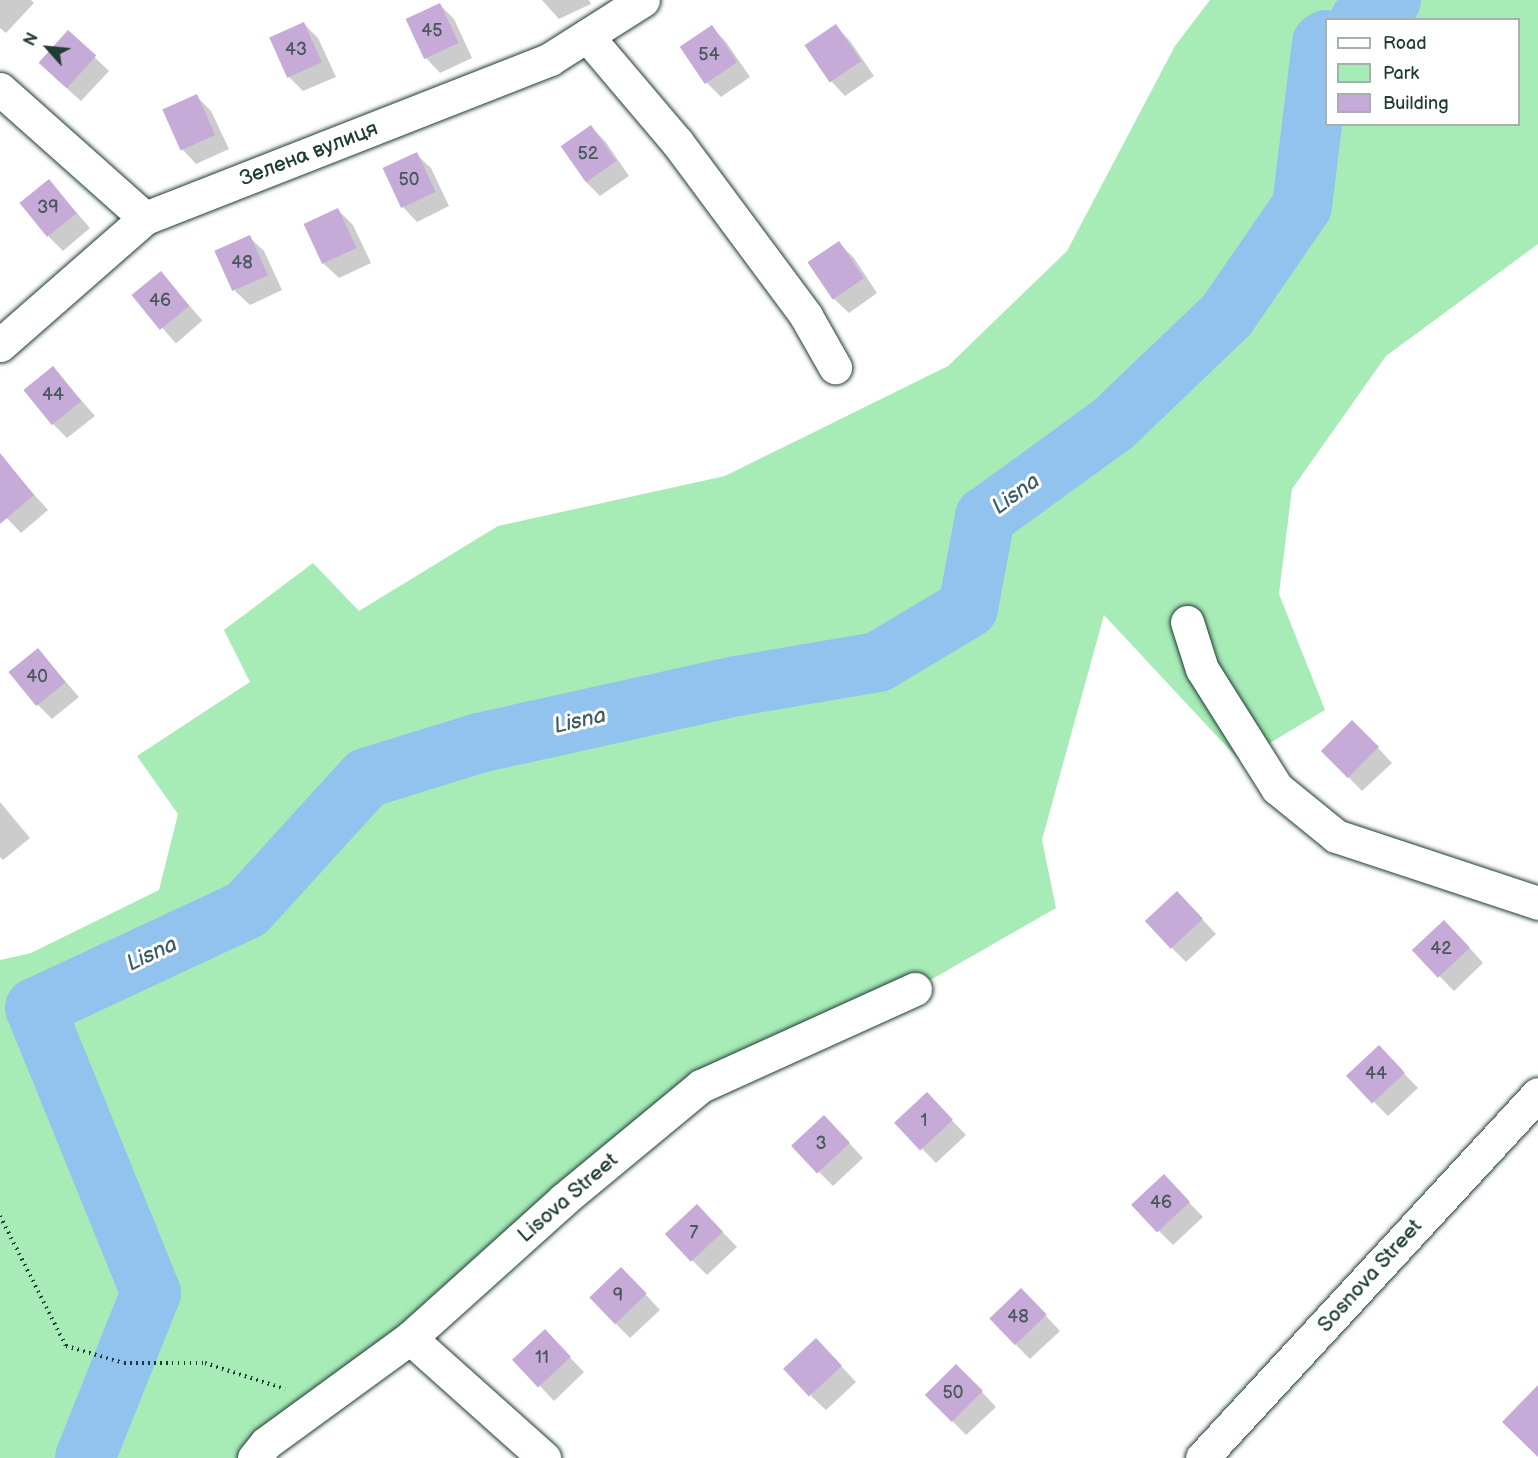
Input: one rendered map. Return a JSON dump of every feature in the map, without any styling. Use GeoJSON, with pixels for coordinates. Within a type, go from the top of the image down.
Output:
{"type":"FeatureCollection","features":[{"type":"Feature","properties":{"kind":"street","name":"Зелена вулиця"},"geometry":{"type":"LineString","coordinates":[[0,345],[146,218],[550,59],[643,0]]}},
{"type":"Feature","properties":{"kind":"street"},"geometry":{"type":"LineString","coordinates":[[587,36],[677,141],[806,316],[835,367]]}},
{"type":"Feature","properties":{"kind":"street"},"geometry":{"type":"LineString","coordinates":[[0,89],[146,218]]}},
{"type":"Feature","properties":{"kind":"street"},"geometry":{"type":"LineString","coordinates":[[1187,622],[1202,669],[1277,788],[1336,836],[1538,903]]}},
{"type":"Feature","properties":{"kind":"street","name":"Lisova Street"},"geometry":{"type":"LineString","coordinates":[[254,1458],[266,1443],[410,1338],[564,1200],[701,1086],[915,989]]}},
{"type":"Feature","properties":{"kind":"street","name":"Sosnova Street"},"geometry":{"type":"LineString","coordinates":[[1202,1458],[1538,1094]]}},
{"type":"Feature","properties":{"kind":"street"},"geometry":{"type":"LineString","coordinates":[[410,1338],[544,1458]]}},
{"type":"Feature","properties":{"kind":"path"},"geometry":{"type":"LineString","coordinates":[[0,1216],[66,1346],[124,1363],[205,1363],[323,1401]]}},
{"type":"Feature","properties":{"kind":"green space"},"geometry":{"type":"Polygon","coordinates":[[[1210,0],[1538,0],[1538,244],[1386,356],[1292,489],[1279,594],[1325,710],[1240,761],[1104,615],[1042,840],[1056,908],[915,989],[701,1086],[254,1458],[0,1458],[0,960],[31,953],[159,890],[178,814],[137,756],[250,682],[224,630],[313,563],[359,611],[498,526],[725,476],[948,366],[1067,251],[1175,46],[1210,0]]]}},
{"type":"Feature","properties":{"kind":"building"},"geometry":{"type":"Polygon","coordinates":[[[440,3],[459,43],[424,59],[406,19],[440,3]]]}},
{"type":"Feature","properties":{"kind":"building"},"geometry":{"type":"Polygon","coordinates":[[[304,22],[322,62],[287,78],[269,37],[304,22]]]}},
{"type":"Feature","properties":{"kind":"building"},"geometry":{"type":"Polygon","coordinates":[[[836,24],[861,61],[830,83],[804,45],[836,24]]]}},
{"type":"Feature","properties":{"kind":"building"},"geometry":{"type":"Polygon","coordinates":[[[712,25],[737,62],[705,84],[680,47],[712,25]]]}},
{"type":"Feature","properties":{"kind":"building"},"geometry":{"type":"Polygon","coordinates":[[[68,30],[96,55],[67,88],[39,63],[68,30]]]}},
{"type":"Feature","properties":{"kind":"building"},"geometry":{"type":"Polygon","coordinates":[[[197,94],[215,135],[181,151],[162,109],[197,94]]]}},
{"type":"Feature","properties":{"kind":"building"},"geometry":{"type":"Polygon","coordinates":[[[591,125],[616,161],[586,182],[561,146],[591,125]]]}},
{"type":"Feature","properties":{"kind":"building"},"geometry":{"type":"Polygon","coordinates":[[[417,152],[436,192],[401,208],[383,168],[417,152]]]}},
{"type":"Feature","properties":{"kind":"building"},"geometry":{"type":"Polygon","coordinates":[[[49,179],[77,213],[47,237],[19,203],[49,179]]]}},
{"type":"Feature","properties":{"kind":"building"},"geometry":{"type":"Polygon","coordinates":[[[338,208],[357,248],[322,264],[304,224],[338,208]]]}},
{"type":"Feature","properties":{"kind":"building"},"geometry":{"type":"Polygon","coordinates":[[[250,235],[268,275],[232,291],[214,251],[250,235]]]}},
{"type":"Feature","properties":{"kind":"building"},"geometry":{"type":"Polygon","coordinates":[[[839,241],[864,278],[833,300],[807,262],[839,241]]]}},
{"type":"Feature","properties":{"kind":"building"},"geometry":{"type":"Polygon","coordinates":[[[161,271],[189,306],[160,330],[131,295],[161,271]]]}},
{"type":"Feature","properties":{"kind":"building"},"geometry":{"type":"Polygon","coordinates":[[[53,366],[81,401],[52,425],[23,390],[53,366]]]}},
{"type":"Feature","properties":{"kind":"building"},"geometry":{"type":"Polygon","coordinates":[[[0,453],[34,495],[0,524],[0,453]]]}},
{"type":"Feature","properties":{"kind":"building"},"geometry":{"type":"Polygon","coordinates":[[[38,648],[66,682],[36,706],[8,672],[38,648]]]}},
{"type":"Feature","properties":{"kind":"building"},"geometry":{"type":"Polygon","coordinates":[[[1352,720],[1379,747],[1348,778],[1321,751],[1352,720]]]}},
{"type":"Feature","properties":{"kind":"building"},"geometry":{"type":"Polygon","coordinates":[[[1177,891],[1203,919],[1171,949],[1145,921],[1177,891]]]}},
{"type":"Feature","properties":{"kind":"building"},"geometry":{"type":"Polygon","coordinates":[[[1444,920],[1470,948],[1438,978],[1412,950],[1444,920]]]}},
{"type":"Feature","properties":{"kind":"building"},"geometry":{"type":"Polygon","coordinates":[[[1379,1045],[1405,1073],[1372,1103],[1346,1076],[1379,1045]]]}},
{"type":"Feature","properties":{"kind":"building"},"geometry":{"type":"Polygon","coordinates":[[[927,1092],[953,1120],[920,1150],[894,1123],[927,1092]]]}},
{"type":"Feature","properties":{"kind":"building"},"geometry":{"type":"Polygon","coordinates":[[[824,1115],[850,1143],[817,1173],[791,1146],[824,1115]]]}},
{"type":"Feature","properties":{"kind":"building"},"geometry":{"type":"Polygon","coordinates":[[[1164,1174],[1190,1202],[1157,1232],[1131,1205],[1164,1174]]]}},
{"type":"Feature","properties":{"kind":"building"},"geometry":{"type":"Polygon","coordinates":[[[697,1204],[723,1232],[691,1262],[665,1234],[697,1204]]]}},
{"type":"Feature","properties":{"kind":"building"},"geometry":{"type":"Polygon","coordinates":[[[621,1267],[647,1294],[615,1324],[589,1298],[621,1267]]]}},
{"type":"Feature","properties":{"kind":"building"},"geometry":{"type":"Polygon","coordinates":[[[1021,1288],[1047,1315],[1015,1345],[989,1319],[1021,1288]]]}},
{"type":"Feature","properties":{"kind":"building"},"geometry":{"type":"Polygon","coordinates":[[[545,1329],[571,1357],[538,1387],[512,1360],[545,1329]]]}},
{"type":"Feature","properties":{"kind":"building"},"geometry":{"type":"Polygon","coordinates":[[[816,1338],[842,1366],[809,1396],[783,1369],[816,1338]]]}},
{"type":"Feature","properties":{"kind":"building"},"geometry":{"type":"Polygon","coordinates":[[[956,1364],[983,1391],[952,1422],[925,1395],[956,1364]]]}},
{"type":"Feature","properties":{"kind":"building"},"geometry":{"type":"Polygon","coordinates":[[[1538,1385],[1538,1457],[1502,1422],[1538,1385]]]}},
{"type":"Feature","properties":{"kind":"waterway","name":"Lisna"},"geometry":{"type":"LineString","coordinates":[[1363,18],[1391,0]]}},
{"type":"Feature","properties":{"kind":"waterway","name":"Lisna"},"geometry":{"type":"LineString","coordinates":[[85,1458],[151,1293],[35,1008],[247,909],[366,778],[479,743],[737,686],[878,662],[968,608],[985,517],[1113,424],[1227,315],[1302,206],[1322,43],[1325,41]]}}]}
